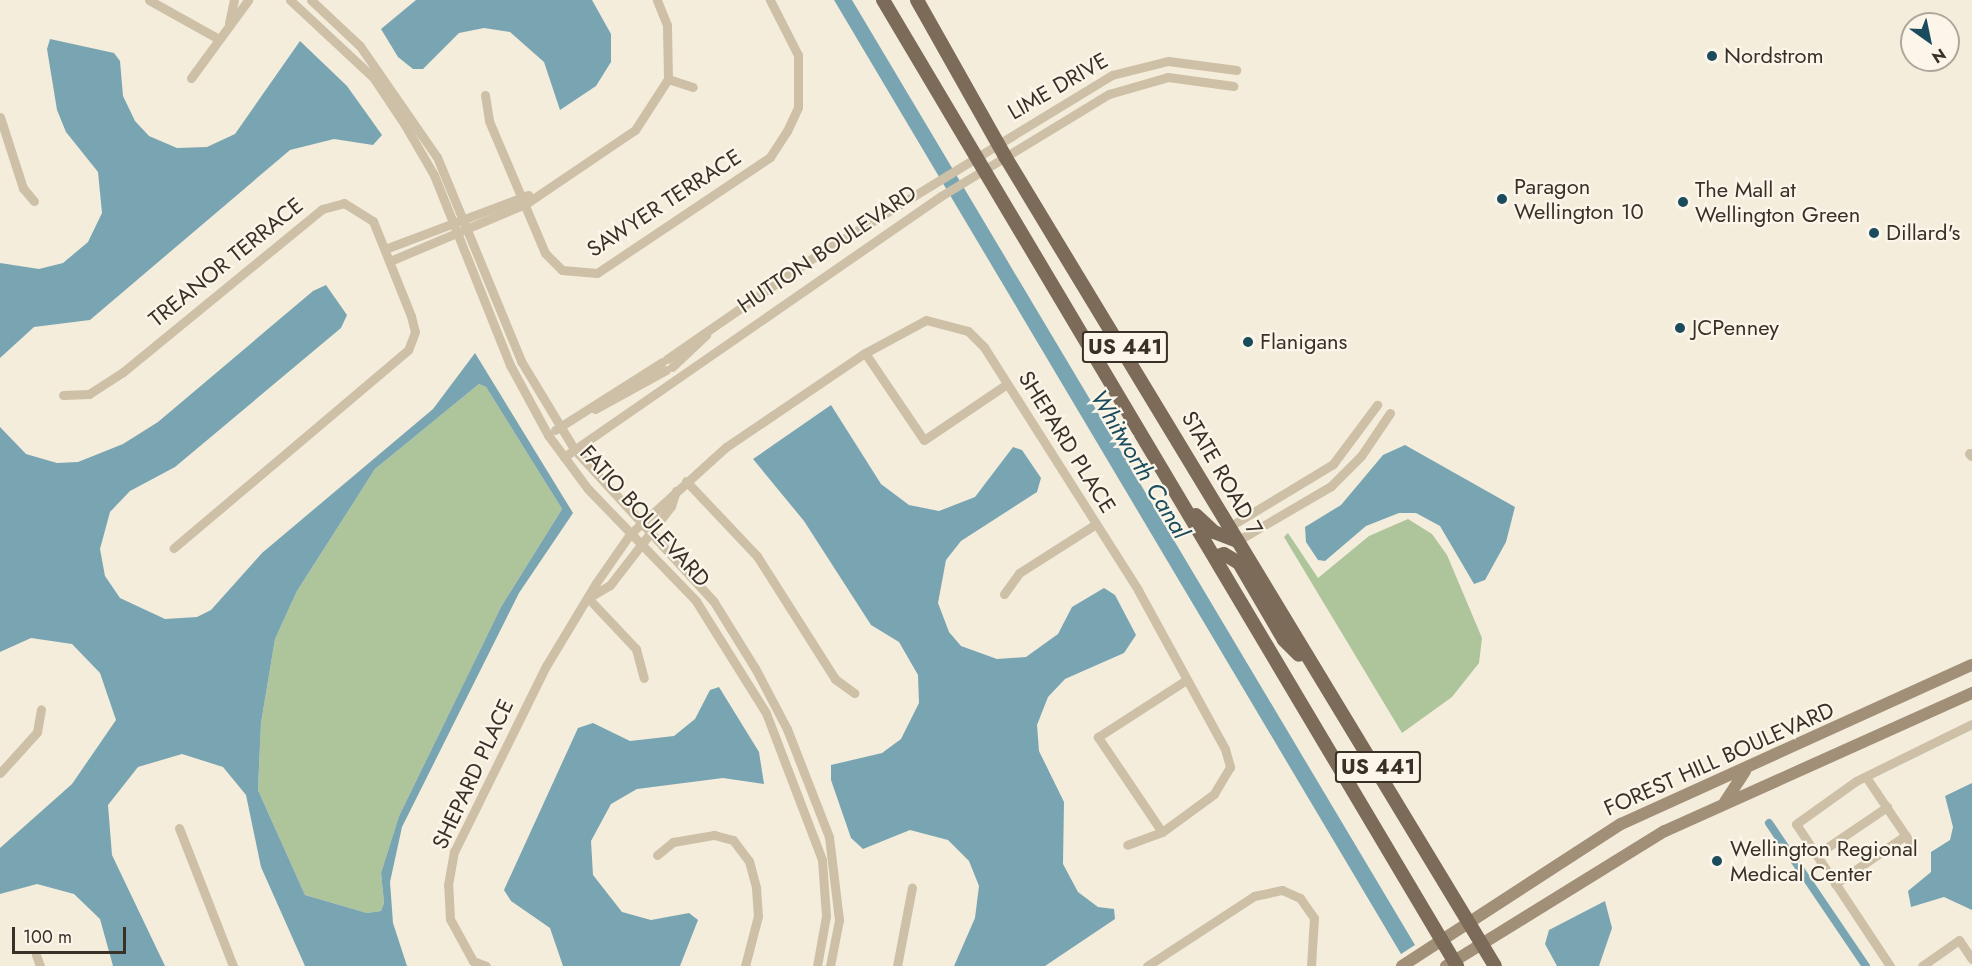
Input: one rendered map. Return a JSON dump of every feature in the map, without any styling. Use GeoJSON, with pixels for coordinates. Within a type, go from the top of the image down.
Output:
{"type":"FeatureCollection","features":[{"type":"Feature","properties":{"kind":"main road","name":"US 441"},"geometry":{"type":"LineString","coordinates":[[883,0],[974,157],[1215,557],[1441,940],[1452,964]]}},
{"type":"Feature","properties":{"kind":"main road","name":"STATE ROAD 7"},"geometry":{"type":"LineString","coordinates":[[917,0],[1006,158],[1117,334],[1237,541],[1495,966]]}},
{"type":"Feature","properties":{"kind":"main road"},"geometry":{"type":"LineString","coordinates":[[1172,486],[1204,525],[1237,541]]}},
{"type":"Feature","properties":{"kind":"main road"},"geometry":{"type":"LineString","coordinates":[[1215,557],[1224,554],[1239,563],[1284,640],[1312,666]]}},
{"type":"Feature","properties":{"kind":"main road","name":"FOREST HILL BOULEVARD"},"geometry":{"type":"LineString","coordinates":[[1402,966],[1468,920],[1621,824],[1972,665]]}},
{"type":"Feature","properties":{"kind":"main road","name":"FOREST HILL BOULEVARD"},"geometry":{"type":"LineString","coordinates":[[1452,964],[1481,943],[1628,850],[1725,802],[1872,742],[1972,693]]}},
{"type":"Feature","properties":{"kind":"main road"},"geometry":{"type":"LineString","coordinates":[[1725,802],[1748,768]]}},
{"type":"Feature","properties":{"kind":"street"},"geometry":{"type":"LineString","coordinates":[[149,0],[217,38]]}},
{"type":"Feature","properties":{"kind":"street"},"geometry":{"type":"LineString","coordinates":[[229,23],[234,0]]}},
{"type":"Feature","properties":{"kind":"street"},"geometry":{"type":"LineString","coordinates":[[191,78],[217,38],[248,0]]}},
{"type":"Feature","properties":{"kind":"street","name":"FATIO BOULEVARD"},"geometry":{"type":"LineString","coordinates":[[290,0],[373,77],[434,176],[510,365],[548,435],[630,534],[716,628],[777,735],[822,860],[826,916],[817,966]]}},
{"type":"Feature","properties":{"kind":"street","name":"FATIO BOULEVARD"},"geometry":{"type":"LineString","coordinates":[[311,0],[360,46],[403,102],[436,157],[521,361],[574,449],[714,602],[788,729],[837,874],[839,920],[830,966]]}},
{"type":"Feature","properties":{"kind":"street"},"geometry":{"type":"LineString","coordinates":[[390,261],[457,234],[525,200],[635,129],[668,79],[667,25],[657,0]]}},
{"type":"Feature","properties":{"kind":"street","name":"SAWYER TERRACE"},"geometry":{"type":"LineString","coordinates":[[485,95],[489,122],[525,200],[545,253],[562,270],[597,273],[770,157],[798,107],[800,82],[798,55],[770,0]]}},
{"type":"Feature","properties":{"kind":"street","name":"LIME DRIVE"},"geometry":{"type":"LineString","coordinates":[[974,157],[1136,66],[1168,61],[1236,70]]}},
{"type":"Feature","properties":{"kind":"street","name":"LIME DRIVE"},"geometry":{"type":"LineString","coordinates":[[984,171],[1129,85],[1168,77],[1233,86]]}},
{"type":"Feature","properties":{"kind":"street"},"geometry":{"type":"LineString","coordinates":[[668,79],[693,87]]}},
{"type":"Feature","properties":{"kind":"street"},"geometry":{"type":"LineString","coordinates":[[0,117],[23,188],[34,201]]}},
{"type":"Feature","properties":{"kind":"street","name":"HUTTON BOULEVARD"},"geometry":{"type":"LineString","coordinates":[[578,416],[620,400],[667,364],[719,319],[974,157]]}},
{"type":"Feature","properties":{"kind":"street","name":"HUTTON BOULEVARD"},"geometry":{"type":"LineString","coordinates":[[564,457],[697,366],[712,350],[941,196],[984,171]]}},
{"type":"Feature","properties":{"kind":"street"},"geometry":{"type":"LineString","coordinates":[[385,249],[463,218],[525,200]]}},
{"type":"Feature","properties":{"kind":"street","name":"TREANOR TERRACE"},"geometry":{"type":"LineString","coordinates":[[63,395],[90,394],[123,372],[322,209],[344,203],[363,210],[385,249],[415,332],[408,350],[174,548]]}},
{"type":"Feature","properties":{"kind":"street","name":"HUTTON BOULEVARD"},"geometry":{"type":"LineString","coordinates":[[548,435],[687,354],[719,319]]}},
{"type":"Feature","properties":{"kind":"street","name":"SHEPARD PLACE"},"geometry":{"type":"LineString","coordinates":[[486,966],[473,961],[450,919],[448,885],[454,852],[546,666],[630,534],[644,528],[671,506],[676,491],[760,422],[865,353],[926,320],[949,323],[984,346],[1096,524],[1186,680],[1230,767],[1214,795],[1162,832],[1127,845]]}},
{"type":"Feature","properties":{"kind":"street"},"geometry":{"type":"LineString","coordinates":[[865,353],[924,440],[1007,384]]}},
{"type":"Feature","properties":{"kind":"street"},"geometry":{"type":"LineString","coordinates":[[687,354],[697,366]]}},
{"type":"Feature","properties":{"kind":"street"},"geometry":{"type":"LineString","coordinates":[[620,400],[629,412]]}},
{"type":"Feature","properties":{"kind":"street"},"geometry":{"type":"LineString","coordinates":[[1229,527],[1333,464],[1377,405]]}},
{"type":"Feature","properties":{"kind":"street"},"geometry":{"type":"LineString","coordinates":[[1237,541],[1331,486],[1361,456],[1390,413]]}},
{"type":"Feature","properties":{"kind":"street"},"geometry":{"type":"LineString","coordinates":[[686,482],[757,556],[835,679],[854,693]]}},
{"type":"Feature","properties":{"kind":"street"},"geometry":{"type":"LineString","coordinates":[[1004,594],[1019,573],[1096,524]]}},
{"type":"Feature","properties":{"kind":"street","name":"SHEPARD PLACE"},"geometry":{"type":"LineString","coordinates":[[588,598],[610,585],[638,543],[644,528]]}},
{"type":"Feature","properties":{"kind":"street"},"geometry":{"type":"LineString","coordinates":[[588,598],[636,649],[644,678]]}},
{"type":"Feature","properties":{"kind":"street"},"geometry":{"type":"LineString","coordinates":[[1162,832],[1098,737],[1186,680]]}},
{"type":"Feature","properties":{"kind":"street"},"geometry":{"type":"LineString","coordinates":[[0,774],[37,732],[41,710]]}},
{"type":"Feature","properties":{"kind":"street"},"geometry":{"type":"LineString","coordinates":[[1890,966],[1796,824],[1798,819],[1866,777],[1972,724]]}},
{"type":"Feature","properties":{"kind":"street"},"geometry":{"type":"LineString","coordinates":[[1866,777],[1912,845]]}},
{"type":"Feature","properties":{"kind":"street"},"geometry":{"type":"LineString","coordinates":[[1816,855],[1887,807]]}},
{"type":"Feature","properties":{"kind":"street"},"geometry":{"type":"LineString","coordinates":[[179,828],[233,966]]}},
{"type":"Feature","properties":{"kind":"street"},"geometry":{"type":"LineString","coordinates":[[657,855],[673,842],[714,835],[733,840],[748,861],[756,888],[758,916],[745,966]]}},
{"type":"Feature","properties":{"kind":"street"},"geometry":{"type":"LineString","coordinates":[[1835,884],[1906,835]]}},
{"type":"Feature","properties":{"kind":"street"},"geometry":{"type":"LineString","coordinates":[[897,966],[912,887]]}},
{"type":"Feature","properties":{"kind":"street"},"geometry":{"type":"LineString","coordinates":[[1147,966],[1254,896],[1282,890],[1300,898],[1314,918],[1311,966]]}},
{"type":"Feature","properties":{"kind":"street"},"geometry":{"type":"LineString","coordinates":[[1922,966],[1959,940],[1972,959]]}},
{"type":"Feature","properties":{"kind":"street"},"geometry":{"type":"LineString","coordinates":[[36,955],[40,966]]}},
{"type":"Feature","properties":{"kind":"green space"},"geometry":{"type":"Polygon","coordinates":[[[479,384],[486,387],[562,509],[501,607],[399,816],[381,873],[384,903],[381,911],[367,913],[305,895],[258,790],[261,723],[275,639],[297,591],[375,469],[479,384]]]}},
{"type":"Feature","properties":{"kind":"green space"},"geometry":{"type":"Polygon","coordinates":[[[1408,519],[1432,534],[1447,555],[1482,638],[1479,663],[1452,697],[1402,733],[1284,537],[1288,533],[1318,578],[1369,536],[1408,519]]]}},
{"type":"Feature","properties":{"kind":"water"},"geometry":{"type":"Polygon","coordinates":[[[416,0],[592,0],[611,34],[611,62],[596,86],[560,110],[544,62],[510,32],[484,28],[459,33],[423,69],[413,69],[398,57],[381,29],[416,0]]]}},
{"type":"Feature","properties":{"kind":"water"},"geometry":{"type":"Polygon","coordinates":[[[834,0],[852,0],[1415,945],[1401,954],[834,0]]]}},
{"type":"Feature","properties":{"kind":"water"},"geometry":{"type":"Polygon","coordinates":[[[50,39],[114,53],[120,61],[123,96],[135,121],[149,136],[177,148],[207,147],[235,134],[300,41],[347,86],[382,135],[373,145],[334,139],[290,150],[90,320],[34,327],[0,358],[0,263],[39,269],[63,263],[88,242],[102,213],[98,172],[66,132],[57,110],[47,49],[50,39]]]}},
{"type":"Feature","properties":{"kind":"water"},"geometry":{"type":"Polygon","coordinates":[[[326,285],[347,315],[341,328],[175,467],[130,491],[110,512],[100,549],[105,576],[120,598],[165,619],[197,617],[211,610],[262,553],[433,409],[475,353],[573,513],[519,593],[402,827],[390,882],[393,923],[407,966],[305,966],[261,867],[246,795],[223,767],[182,754],[138,767],[108,805],[112,855],[165,966],[113,966],[100,919],[74,894],[37,884],[0,894],[0,848],[72,784],[116,720],[100,673],[72,644],[31,638],[0,652],[0,427],[26,454],[57,463],[78,462],[123,444],[158,422],[313,291],[326,285]],[[479,384],[375,469],[297,591],[275,639],[261,723],[258,790],[305,895],[367,913],[381,911],[384,903],[381,873],[399,816],[501,607],[562,509],[486,387],[479,384]]]}},
{"type":"Feature","properties":{"kind":"water"},"geometry":{"type":"Polygon","coordinates":[[[831,405],[881,484],[909,505],[939,511],[975,497],[1013,447],[1022,450],[1041,478],[1037,492],[961,541],[946,560],[938,603],[949,632],[961,646],[997,659],[1026,657],[1058,634],[1072,607],[1104,588],[1115,595],[1136,635],[1124,653],[1065,679],[1048,697],[1037,725],[1039,751],[1064,802],[1063,864],[1078,892],[1098,907],[1114,909],[1115,919],[1045,966],[954,966],[975,918],[979,886],[969,861],[948,840],[910,830],[863,849],[851,838],[831,780],[831,765],[882,753],[901,739],[919,703],[918,675],[899,642],[871,625],[804,521],[753,459],[831,405]]]}},
{"type":"Feature","properties":{"kind":"water"},"geometry":{"type":"Polygon","coordinates":[[[1405,445],[1515,507],[1506,542],[1485,580],[1474,584],[1440,526],[1416,513],[1399,513],[1366,526],[1325,561],[1318,560],[1306,542],[1305,527],[1341,505],[1383,455],[1405,445]]]}},
{"type":"Feature","properties":{"kind":"water"},"geometry":{"type":"Polygon","coordinates":[[[719,687],[759,752],[764,784],[723,778],[637,789],[611,804],[591,841],[593,875],[622,912],[651,920],[689,913],[698,920],[680,966],[563,966],[550,928],[511,901],[504,890],[578,728],[593,723],[630,741],[674,736],[695,719],[710,690],[719,687]]]}},
{"type":"Feature","properties":{"kind":"water"},"geometry":{"type":"Polygon","coordinates":[[[1972,783],[1972,910],[1944,897],[1911,907],[1908,891],[1931,872],[1931,852],[1950,840],[1953,827],[1945,796],[1972,783]]]}},
{"type":"Feature","properties":{"kind":"water"},"geometry":{"type":"Polygon","coordinates":[[[1605,901],[1612,928],[1599,966],[1557,966],[1545,944],[1549,930],[1605,901]]]}},
{"type":"Feature","properties":{"kind":"waterway"},"geometry":{"type":"LineString","coordinates":[[1769,823],[1866,966]]}},
{"type":"Feature","properties":{"kind":"place","name":"Nordstrom"},"geometry":{"type":"Point","coordinates":[1712,56]}},
{"type":"Feature","properties":{"kind":"place","name":"Paragon Wellington 10"},"geometry":{"type":"Point","coordinates":[1502,199]}},
{"type":"Feature","properties":{"kind":"place","name":"The Mall at Wellington Green"},"geometry":{"type":"Point","coordinates":[1683,202]}},
{"type":"Feature","properties":{"kind":"place","name":"Dillard's"},"geometry":{"type":"Point","coordinates":[1874,233]}},
{"type":"Feature","properties":{"kind":"place","name":"JCPenney"},"geometry":{"type":"Point","coordinates":[1680,328]}},
{"type":"Feature","properties":{"kind":"place","name":"Flanigans"},"geometry":{"type":"Point","coordinates":[1248,342]}},
{"type":"Feature","properties":{"kind":"place","name":"Wellington Regional Medical Center"},"geometry":{"type":"Point","coordinates":[1717,861]}},
{"type":"Feature","properties":{"kind":"water label","name":"Whitworth Canal"},"geometry":{"type":"Point","coordinates":[1140,464]}}]}
